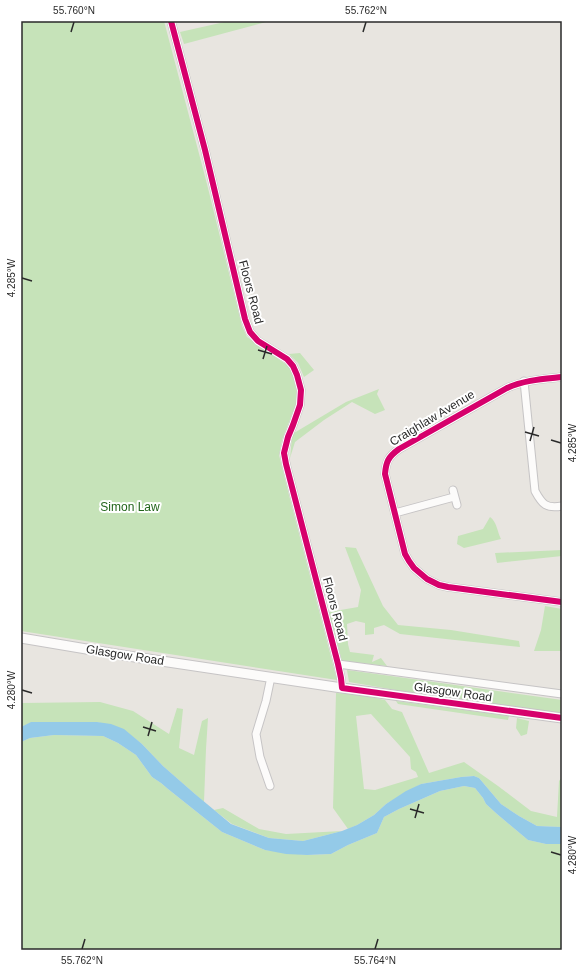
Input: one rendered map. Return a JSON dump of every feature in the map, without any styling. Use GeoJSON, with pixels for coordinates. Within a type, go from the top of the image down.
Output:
{"type":"FeatureCollection","features":[{"type":"Feature","properties":{"kind":"main road","name":"Glasgow Road"},"geometry":{"type":"LineString","coordinates":[[21,638],[128,656],[342,688],[562,718]]}},
{"type":"Feature","properties":{"kind":"street","name":"Floors Road"},"geometry":{"type":"LineString","coordinates":[[171,21],[205,150],[245,319],[250,332],[258,341],[287,359],[293,366],[301,390],[300,405],[284,453],[342,678],[342,688]]}},
{"type":"Feature","properties":{"kind":"street","name":"Craighlaw Avenue"},"geometry":{"type":"LineString","coordinates":[[562,377],[524,381],[507,388],[398,449],[388,460],[385,466],[384,474],[405,554],[414,568],[428,579],[438,585],[448,587],[562,602]]}},
{"type":"Feature","properties":{"kind":"street"},"geometry":{"type":"LineString","coordinates":[[524,381],[535,490],[540,500],[546,505],[558,507],[562,506]]}},
{"type":"Feature","properties":{"kind":"street"},"geometry":{"type":"LineString","coordinates":[[394,513],[453,493],[457,505]]}},
{"type":"Feature","properties":{"kind":"street","name":"Glasgow Road"},"geometry":{"type":"LineString","coordinates":[[338,664],[562,694]]}},
{"type":"Feature","properties":{"kind":"street"},"geometry":{"type":"LineString","coordinates":[[270,786],[260,757],[256,734],[266,701],[271,677]]}},
{"type":"Feature","properties":{"kind":"green space","name":"Simon Law"},"geometry":{"type":"Polygon","coordinates":[[[21,21],[164,21],[207,184],[242,326],[247,337],[287,365],[292,373],[297,392],[296,404],[282,440],[279,455],[337,680],[21,631],[21,21]]]}},
{"type":"Feature","properties":{"kind":"green space"},"geometry":{"type":"Polygon","coordinates":[[[229,21],[270,21],[184,44],[180,32],[229,21]]]}},
{"type":"Feature","properties":{"kind":"green space"},"geometry":{"type":"Polygon","coordinates":[[[300,353],[314,370],[304,377],[298,363],[289,354],[300,353]]]}},
{"type":"Feature","properties":{"kind":"green space"},"geometry":{"type":"Polygon","coordinates":[[[379,389],[377,394],[385,410],[375,414],[352,402],[324,420],[295,442],[290,458],[292,437],[294,433],[346,402],[379,389]]]}},
{"type":"Feature","properties":{"kind":"green space"},"geometry":{"type":"Polygon","coordinates":[[[490,517],[496,524],[501,539],[464,548],[457,544],[458,536],[483,529],[490,517]]]}},
{"type":"Feature","properties":{"kind":"green space"},"geometry":{"type":"Polygon","coordinates":[[[345,547],[356,548],[383,606],[398,625],[451,630],[519,641],[520,647],[400,634],[384,625],[374,628],[374,634],[365,635],[365,623],[356,621],[347,624],[350,652],[374,655],[372,662],[381,658],[387,666],[342,661],[329,612],[358,607],[361,590],[345,547]]]}},
{"type":"Feature","properties":{"kind":"green space"},"geometry":{"type":"Polygon","coordinates":[[[562,550],[562,556],[497,563],[495,553],[562,550]]]}},
{"type":"Feature","properties":{"kind":"green space"},"geometry":{"type":"Polygon","coordinates":[[[545,606],[562,609],[562,651],[534,651],[541,630],[545,606]]]}},
{"type":"Feature","properties":{"kind":"green space"},"geometry":{"type":"Polygon","coordinates":[[[347,670],[562,700],[562,714],[425,695],[349,682],[347,670]]]}},
{"type":"Feature","properties":{"kind":"green space"},"geometry":{"type":"Polygon","coordinates":[[[336,693],[356,694],[385,700],[392,709],[402,712],[429,773],[464,762],[531,811],[557,817],[559,781],[562,777],[562,827],[537,826],[519,816],[501,804],[479,778],[474,776],[421,784],[386,804],[374,815],[348,829],[333,808],[336,693]],[[371,714],[356,716],[364,789],[375,790],[418,777],[416,772],[411,769],[410,757],[371,714]]]}},
{"type":"Feature","properties":{"kind":"green space"},"geometry":{"type":"Polygon","coordinates":[[[396,701],[509,716],[508,720],[398,704],[396,701]]]}},
{"type":"Feature","properties":{"kind":"green space"},"geometry":{"type":"Polygon","coordinates":[[[100,702],[133,711],[169,734],[177,708],[183,709],[179,748],[194,755],[202,721],[208,718],[204,802],[163,766],[142,744],[124,730],[97,722],[32,722],[21,727],[21,703],[100,702]]]}},
{"type":"Feature","properties":{"kind":"green space"},"geometry":{"type":"Polygon","coordinates":[[[517,718],[529,721],[527,734],[521,736],[516,728],[517,718]]]}},
{"type":"Feature","properties":{"kind":"green space"},"geometry":{"type":"Polygon","coordinates":[[[54,735],[103,736],[118,743],[136,755],[152,777],[222,832],[265,850],[307,855],[331,854],[377,833],[384,817],[399,809],[440,791],[464,786],[475,788],[486,804],[528,840],[546,844],[562,844],[562,950],[21,950],[21,742],[30,738],[54,735]]]}},
{"type":"Feature","properties":{"kind":"green space"},"geometry":{"type":"Polygon","coordinates":[[[223,808],[259,829],[286,834],[342,831],[303,841],[269,838],[232,824],[214,810],[223,808]]]}},
{"type":"Feature","properties":{"kind":"water"},"geometry":{"type":"Polygon","coordinates":[[[31,722],[97,722],[111,724],[124,729],[142,744],[163,766],[231,824],[269,838],[303,841],[342,831],[357,825],[374,815],[386,804],[406,791],[421,784],[474,776],[479,778],[501,804],[519,816],[537,826],[562,827],[562,844],[546,844],[528,840],[486,804],[475,788],[464,786],[440,791],[399,809],[384,817],[377,833],[331,854],[286,854],[265,850],[222,832],[152,777],[136,755],[118,743],[103,736],[54,735],[30,738],[21,742],[21,727],[31,722]]]}},
{"type":"Feature","properties":{"kind":"cycle path"},"geometry":{"type":"LineString","coordinates":[[171,21],[205,150],[245,319],[250,332],[258,341],[287,359],[293,366],[301,390],[300,405],[288,437],[284,453],[338,664],[342,688],[562,718]]}},
{"type":"Feature","properties":{"kind":"cycle path"},"geometry":{"type":"LineString","coordinates":[[562,377],[541,379],[513,385],[507,388],[399,449],[388,460],[385,474],[405,554],[414,568],[427,579],[439,585],[448,587],[562,602]]}}]}
